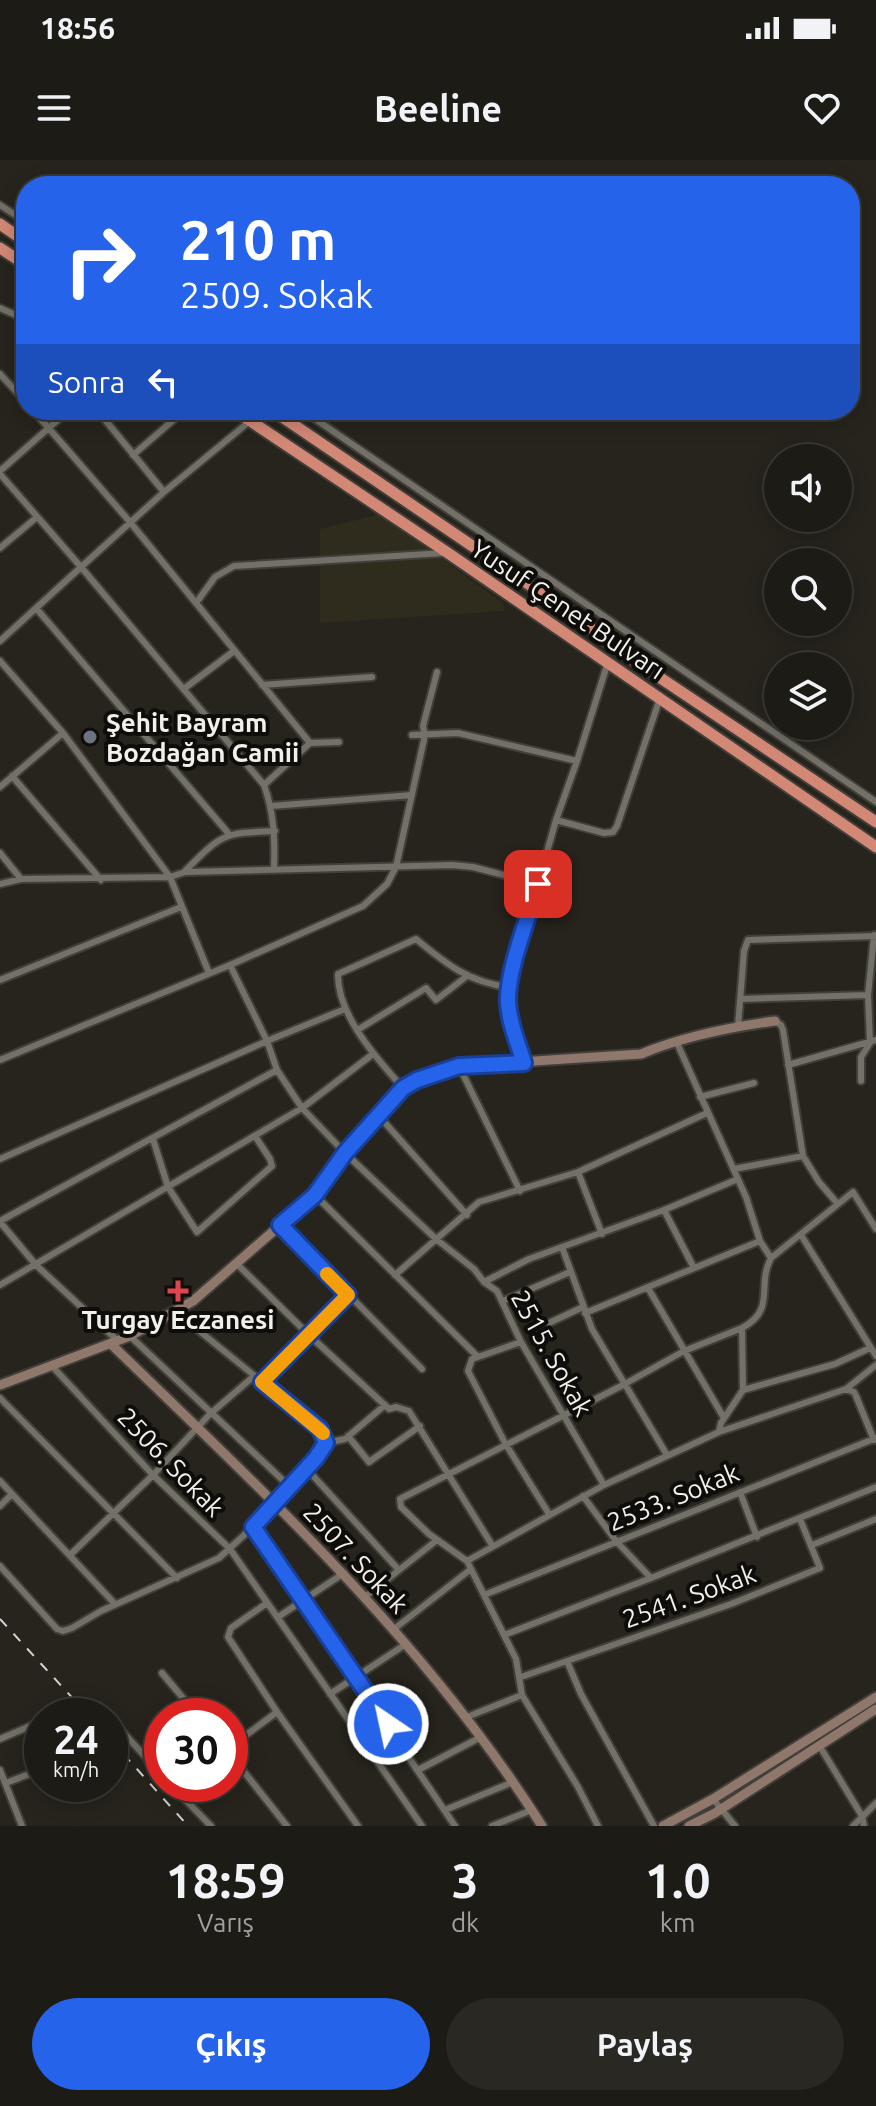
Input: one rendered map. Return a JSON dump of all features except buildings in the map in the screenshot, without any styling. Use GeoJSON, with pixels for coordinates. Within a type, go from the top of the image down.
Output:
{"type":"FeatureCollection","features":[{"type":"Feature","properties":{"kind":"highway","name":"Yusuf Çenet Bulvarı"},"geometry":{"type":"LineString","coordinates":[[287,420],[561,607],[617,649],[876,822]]}},
{"type":"Feature","properties":{"kind":"highway","name":"Yusuf Çenet Bulvarı"},"geometry":{"type":"LineString","coordinates":[[250,421],[876,847]]}},
{"type":"Feature","properties":{"kind":"street"},"geometry":{"type":"LineString","coordinates":[[0,318],[4,310]]}},
{"type":"Feature","properties":{"kind":"street"},"geometry":{"type":"LineString","coordinates":[[0,374],[16,391]]}},
{"type":"Feature","properties":{"kind":"street"},"geometry":{"type":"LineString","coordinates":[[42,420],[130,522],[310,743]]}},
{"type":"Feature","properties":{"kind":"street"},"geometry":{"type":"LineString","coordinates":[[58,420],[0,473],[264,785],[275,831],[274,868]]}},
{"type":"Feature","properties":{"kind":"street"},"geometry":{"type":"LineString","coordinates":[[105,420],[164,492]]}},
{"type":"Feature","properties":{"kind":"street"},"geometry":{"type":"LineString","coordinates":[[133,455],[173,420]]}},
{"type":"Feature","properties":{"kind":"street"},"geometry":{"type":"LineString","coordinates":[[317,420],[876,802]]}},
{"type":"Feature","properties":{"kind":"street"},"geometry":{"type":"LineString","coordinates":[[0,641],[164,492],[250,421]]}},
{"type":"Feature","properties":{"kind":"street"},"geometry":{"type":"LineString","coordinates":[[0,548],[37,517]]}},
{"type":"Feature","properties":{"kind":"street"},"geometry":{"type":"LineString","coordinates":[[196,603],[215,577],[234,566],[448,553]]}},
{"type":"Feature","properties":{"kind":"street"},"geometry":{"type":"LineString","coordinates":[[36,608],[229,834]]}},
{"type":"Feature","properties":{"kind":"street"},"geometry":{"type":"LineString","coordinates":[[185,688],[234,651]]}},
{"type":"Feature","properties":{"kind":"street"},"geometry":{"type":"LineString","coordinates":[[0,661],[63,733],[170,877],[209,973]]}},
{"type":"Feature","properties":{"kind":"street"},"geometry":{"type":"LineString","coordinates":[[524,1063],[513,1029],[509,987],[556,820],[608,662]]}},
{"type":"Feature","properties":{"kind":"street"},"geometry":{"type":"LineString","coordinates":[[0,1060],[363,906],[387,884],[396,867],[425,735],[423,726],[437,672]]}},
{"type":"Feature","properties":{"kind":"street"},"geometry":{"type":"LineString","coordinates":[[262,685],[372,677]]}},
{"type":"Feature","properties":{"kind":"street"},"geometry":{"type":"LineString","coordinates":[[556,820],[604,833],[613,832],[660,698]]}},
{"type":"Feature","properties":{"kind":"street"},"geometry":{"type":"LineString","coordinates":[[0,787],[63,733]]}},
{"type":"Feature","properties":{"kind":"street"},"geometry":{"type":"LineString","coordinates":[[412,735],[458,733],[577,761]]}},
{"type":"Feature","properties":{"kind":"street"},"geometry":{"type":"LineString","coordinates":[[264,785],[310,743],[339,742]]}},
{"type":"Feature","properties":{"kind":"street"},"geometry":{"type":"LineString","coordinates":[[12,776],[101,880]]}},
{"type":"Feature","properties":{"kind":"street"},"geometry":{"type":"LineString","coordinates":[[271,806],[412,795]]}},
{"type":"Feature","properties":{"kind":"street"},"geometry":{"type":"LineString","coordinates":[[185,872],[212,844],[229,834],[275,831]]}},
{"type":"Feature","properties":{"kind":"street"},"geometry":{"type":"LineString","coordinates":[[0,853],[21,879]]}},
{"type":"Feature","properties":{"kind":"street"},"geometry":{"type":"LineString","coordinates":[[0,884],[21,879],[170,877],[185,872],[274,868],[452,865],[473,867],[538,884]]}},
{"type":"Feature","properties":{"kind":"street"},"geometry":{"type":"LineString","coordinates":[[0,980],[181,907]]}},
{"type":"Feature","properties":{"kind":"street"},"geometry":{"type":"LineString","coordinates":[[738,1026],[744,951],[748,940],[875,934],[868,995],[873,1041],[861,1057],[861,1081]]}},
{"type":"Feature","properties":{"kind":"street"},"geometry":{"type":"LineString","coordinates":[[403,1088],[373,1054],[345,1009],[338,974],[416,939],[467,976],[486,985],[509,987]]}},
{"type":"Feature","properties":{"kind":"street","name":"2515. Sokak"},"geometry":{"type":"LineString","coordinates":[[230,965],[267,1041],[277,1070],[302,1108],[436,1239],[497,1291],[521,1342],[604,1485]]}},
{"type":"Feature","properties":{"kind":"street"},"geometry":{"type":"LineString","coordinates":[[359,1029],[426,988],[436,1000],[467,976]]}},
{"type":"Feature","properties":{"kind":"street"},"geometry":{"type":"LineString","coordinates":[[740,999],[868,995]]}},
{"type":"Feature","properties":{"kind":"street"},"geometry":{"type":"LineString","coordinates":[[0,1159],[345,1009]]}},
{"type":"Feature","properties":{"kind":"street"},"geometry":{"type":"LineString","coordinates":[[0,1385],[130,1336],[193,1301],[315,1195],[345,1153],[403,1088],[459,1066],[641,1054],[660,1046],[738,1026],[775,1021],[783,1030],[803,1156],[837,1203]]}},
{"type":"Feature","properties":{"kind":"street"},"geometry":{"type":"LineString","coordinates":[[788,1065],[873,1041]]}},
{"type":"Feature","properties":{"kind":"street"},"geometry":{"type":"LineString","coordinates":[[677,1043],[734,1169],[760,1241],[771,1258]]}},
{"type":"Feature","properties":{"kind":"street"},"geometry":{"type":"LineString","coordinates":[[0,1285],[302,1108],[373,1054]]}},
{"type":"Feature","properties":{"kind":"street"},"geometry":{"type":"LineString","coordinates":[[459,1066],[520,1191]]}},
{"type":"Feature","properties":{"kind":"street"},"geometry":{"type":"LineString","coordinates":[[115,1342],[36,1265],[0,1222],[277,1070]]}},
{"type":"Feature","properties":{"kind":"street"},"geometry":{"type":"LineString","coordinates":[[700,1097],[754,1083]]}},
{"type":"Feature","properties":{"kind":"street"},"geometry":{"type":"LineString","coordinates":[[395,1275],[479,1202],[578,1172],[707,1113]]}},
{"type":"Feature","properties":{"kind":"street"},"geometry":{"type":"LineString","coordinates":[[379,1116],[467,1215]]}},
{"type":"Feature","properties":{"kind":"street"},"geometry":{"type":"LineString","coordinates":[[153,1139],[168,1187],[197,1232],[272,1166],[255,1136]]}},
{"type":"Feature","properties":{"kind":"street"},"geometry":{"type":"LineString","coordinates":[[734,1169],[803,1156]]}},
{"type":"Feature","properties":{"kind":"street"},"geometry":{"type":"LineString","coordinates":[[578,1172],[602,1234]]}},
{"type":"Feature","properties":{"kind":"street"},"geometry":{"type":"LineString","coordinates":[[484,1282],[507,1268],[602,1234],[738,1179]]}},
{"type":"Feature","properties":{"kind":"street"},"geometry":{"type":"LineString","coordinates":[[598,1826],[543,1726],[522,1695],[516,1659],[467,1561],[437,1540],[401,1507],[400,1499],[684,1351],[751,1323],[762,1309],[771,1258],[853,1192],[876,1229]]}},
{"type":"Feature","properties":{"kind":"street"},"geometry":{"type":"LineString","coordinates":[[315,1195],[478,1357]]}},
{"type":"Feature","properties":{"kind":"street"},"geometry":{"type":"LineString","coordinates":[[664,1210],[694,1268]]}},
{"type":"Feature","properties":{"kind":"street"},"geometry":{"type":"LineString","coordinates":[[280,1225],[422,1369]]}},
{"type":"Feature","properties":{"kind":"street"},"geometry":{"type":"LineString","coordinates":[[801,1235],[876,1356]]}},
{"type":"Feature","properties":{"kind":"street"},"geometry":{"type":"LineString","coordinates":[[549,1323],[648,1288],[760,1241]]}},
{"type":"Feature","properties":{"kind":"street"},"geometry":{"type":"LineString","coordinates":[[562,1247],[584,1310],[623,1385],[667,1455]]}},
{"type":"Feature","properties":{"kind":"street"},"geometry":{"type":"LineString","coordinates":[[237,1264],[389,1409],[396,1407],[409,1411],[492,1545]]}},
{"type":"Feature","properties":{"kind":"street"},"geometry":{"type":"LineString","coordinates":[[503,1301],[570,1272]]}},
{"type":"Feature","properties":{"kind":"street"},"geometry":{"type":"LineString","coordinates":[[648,1288],[724,1418]]}},
{"type":"Feature","properties":{"kind":"street"},"geometry":{"type":"LineString","coordinates":[[262,1382],[348,1295]]}},
{"type":"Feature","properties":{"kind":"street"},"geometry":{"type":"LineString","coordinates":[[176,1312],[320,1429],[326,1443]]}},
{"type":"Feature","properties":{"kind":"street"},"geometry":{"type":"LineString","coordinates":[[719,1432],[724,1418],[743,1390],[742,1328]]}},
{"type":"Feature","properties":{"kind":"street"},"geometry":{"type":"LineString","coordinates":[[130,1336],[289,1486]]}},
{"type":"Feature","properties":{"kind":"street","name":"2507. Sokak"},"geometry":{"type":"LineString","coordinates":[[115,1342],[344,1573],[394,1629],[467,1717],[542,1826]]}},
{"type":"Feature","properties":{"kind":"street"},"geometry":{"type":"LineString","coordinates":[[521,1342],[478,1357],[469,1362],[468,1371],[505,1443],[549,1514]]}},
{"type":"Feature","properties":{"kind":"street"},"geometry":{"type":"LineString","coordinates":[[743,1390],[835,1364],[870,1348]]}},
{"type":"Feature","properties":{"kind":"street"},"geometry":{"type":"LineString","coordinates":[[467,1561],[604,1485],[719,1432],[846,1389],[876,1365]]}},
{"type":"Feature","properties":{"kind":"street","name":"2506. Sokak"},"geometry":{"type":"LineString","coordinates":[[52,1366],[153,1475],[230,1549],[422,1826]]}},
{"type":"Feature","properties":{"kind":"street"},"geometry":{"type":"LineString","coordinates":[[70,1555],[153,1475],[210,1414],[254,1376]]}},
{"type":"Feature","properties":{"kind":"street"},"geometry":{"type":"LineString","coordinates":[[846,1389],[854,1392],[875,1440]]}},
{"type":"Feature","properties":{"kind":"street"},"geometry":{"type":"LineString","coordinates":[[0,1398],[177,1578]]}},
{"type":"Feature","properties":{"kind":"street"},"geometry":{"type":"LineString","coordinates":[[0,1566],[57,1629],[72,1628],[115,1604],[198,1569],[230,1549],[326,1443],[348,1436],[385,1405]]}},
{"type":"Feature","properties":{"kind":"street"},"geometry":{"type":"LineString","coordinates":[[348,1436],[369,1462],[420,1426]]}},
{"type":"Feature","properties":{"kind":"street","name":"2533. Sokak"},"geometry":{"type":"LineString","coordinates":[[484,1595],[875,1440]]}},
{"type":"Feature","properties":{"kind":"street"},"geometry":{"type":"LineString","coordinates":[[306,1468],[398,1569]]}},
{"type":"Feature","properties":{"kind":"street"},"geometry":{"type":"LineString","coordinates":[[0,1481],[115,1604]]}},
{"type":"Feature","properties":{"kind":"street"},"geometry":{"type":"LineString","coordinates":[[504,1635],[757,1537],[876,1487]]}},
{"type":"Feature","properties":{"kind":"street"},"geometry":{"type":"LineString","coordinates":[[740,1492],[757,1537]]}},
{"type":"Feature","properties":{"kind":"street"},"geometry":{"type":"LineString","coordinates":[[0,1506],[12,1494]]}},
{"type":"Feature","properties":{"kind":"street"},"geometry":{"type":"LineString","coordinates":[[583,1496],[616,1541],[651,1578]]}},
{"type":"Feature","properties":{"kind":"street"},"geometry":{"type":"LineString","coordinates":[[800,1519],[812,1545],[876,1519]]}},
{"type":"Feature","properties":{"kind":"street"},"geometry":{"type":"LineString","coordinates":[[253,1527],[455,1826]]}},
{"type":"Feature","properties":{"kind":"street"},"geometry":{"type":"LineString","coordinates":[[365,1597],[437,1540]]}},
{"type":"Feature","properties":{"kind":"street","name":"2541. Sokak"},"geometry":{"type":"LineString","coordinates":[[521,1677],[805,1575],[820,1568],[812,1545]]}},
{"type":"Feature","properties":{"kind":"street"},"geometry":{"type":"LineString","coordinates":[[394,1629],[471,1569]]}},
{"type":"Feature","properties":{"kind":"street"},"geometry":{"type":"LineString","coordinates":[[278,1617],[344,1573]]}},
{"type":"Feature","properties":{"kind":"street"},"geometry":{"type":"LineString","coordinates":[[267,1603],[231,1628],[228,1637],[358,1826]]}},
{"type":"Feature","properties":{"kind":"street"},"geometry":{"type":"LineString","coordinates":[[330,1694],[406,1644]]}},
{"type":"Feature","properties":{"kind":"street"},"geometry":{"type":"LineString","coordinates":[[567,1661],[581,1694],[654,1826]]}},
{"type":"Feature","properties":{"kind":"street"},"geometry":{"type":"LineString","coordinates":[[162,1673],[183,1698]]}},
{"type":"Feature","properties":{"kind":"street"},"geometry":{"type":"LineString","coordinates":[[467,1717],[522,1695]]}},
{"type":"Feature","properties":{"kind":"street"},"geometry":{"type":"LineString","coordinates":[[663,1826],[713,1799],[876,1697]]}},
{"type":"Feature","properties":{"kind":"street"},"geometry":{"type":"LineString","coordinates":[[248,1734],[277,1712]]}},
{"type":"Feature","properties":{"kind":"street"},"geometry":{"type":"LineString","coordinates":[[689,1826],[875,1713]]}},
{"type":"Feature","properties":{"kind":"street"},"geometry":{"type":"LineString","coordinates":[[0,1739],[24,1729]]}},
{"type":"Feature","properties":{"kind":"street"},"geometry":{"type":"LineString","coordinates":[[418,1770],[481,1737]]}},
{"type":"Feature","properties":{"kind":"street"},"geometry":{"type":"LineString","coordinates":[[128,1738],[144,1755]]}},
{"type":"Feature","properties":{"kind":"street"},"geometry":{"type":"LineString","coordinates":[[819,1745],[862,1816],[864,1826]]}},
{"type":"Feature","properties":{"kind":"street"},"geometry":{"type":"LineString","coordinates":[[0,1770],[22,1826]]}},
{"type":"Feature","properties":{"kind":"street"},"geometry":{"type":"LineString","coordinates":[[6,1783],[24,1776]]}},
{"type":"Feature","properties":{"kind":"street"},"geometry":{"type":"LineString","coordinates":[[248,1777],[287,1826]]}},
{"type":"Feature","properties":{"kind":"street"},"geometry":{"type":"LineString","coordinates":[[445,1810],[513,1782]]}},
{"type":"Feature","properties":{"kind":"street"},"geometry":{"type":"LineString","coordinates":[[713,1799],[735,1826]]}},
{"type":"Feature","properties":{"kind":"street"},"geometry":{"type":"LineString","coordinates":[[189,1802],[211,1826]]}},
{"type":"Feature","properties":{"kind":"street"},"geometry":{"type":"LineString","coordinates":[[853,1826],[876,1803]]}},
{"type":"Feature","properties":{"kind":"street"},"geometry":{"type":"LineString","coordinates":[[492,1826],[532,1810]]}},
{"type":"Feature","properties":{"kind":"shaded area"},"geometry":{"type":"Polygon","coordinates":[[[380,514],[503,603],[504,611],[320,623],[320,529],[380,514]]]}},
{"type":"Feature","properties":{"kind":"railway"},"geometry":{"type":"LineString","coordinates":[[0,1619],[72,1698]]}},
{"type":"Feature","properties":{"kind":"railway"},"geometry":{"type":"LineString","coordinates":[[128,1759],[188,1826]]}},
{"type":"Feature","properties":{"kind":"slow traffic"},"geometry":{"type":"LineString","coordinates":[[323,1433],[262,1382],[348,1295],[327,1274]]}},
{"type":"Feature","properties":{"kind":"place","name":"Şehit Bayram Bozdağan Camii"},"geometry":{"type":"Point","coordinates":[90,737]}},
{"type":"Feature","properties":{"kind":"place","name":"Turgay Eczanesi"},"geometry":{"type":"Point","coordinates":[178,1291]}},
{"type":"Feature","properties":{"kind":"route"},"geometry":{"type":"LineString","coordinates":[[388,1724],[253,1527],[326,1443],[320,1429],[262,1382],[348,1295],[280,1225],[315,1195],[345,1153],[403,1088],[459,1066],[524,1063],[508,1001],[510,983],[538,884]]}}]}
